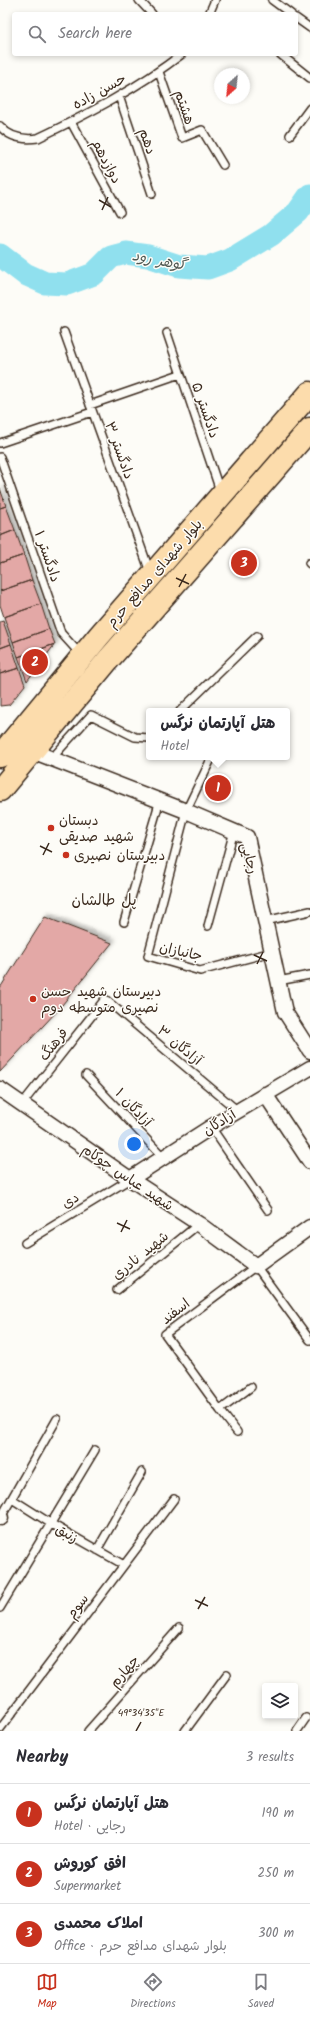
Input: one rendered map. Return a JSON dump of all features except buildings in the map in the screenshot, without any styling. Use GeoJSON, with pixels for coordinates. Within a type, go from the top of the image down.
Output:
{"type":"FeatureCollection","features":[{"type":"Feature","properties":{"kind":"main road","name":"بلوار شهدای مدافع حرم"},"geometry":{"type":"LineString","coordinates":[[0,756],[151,576],[310,393]]}},
{"type":"Feature","properties":{"kind":"main road","name":"بلوار شهدای مدافع حرم"},"geometry":{"type":"LineString","coordinates":[[0,790],[108,660],[310,429]]}},
{"type":"Feature","properties":{"kind":"street","name":"رجایی"},"geometry":{"type":"LineString","coordinates":[[32,751],[160,800],[247,837],[285,1012],[310,1051]]}},
{"type":"Feature","properties":{"kind":"street","name":"آزادگان"},"geometry":{"type":"LineString","coordinates":[[130,1179],[211,1127],[310,1068]]}},
{"type":"Feature","properties":{"kind":"street","name":"شهید عباس چوکام"},"geometry":{"type":"LineString","coordinates":[[0,1089],[130,1179],[199,1224],[256,1266]]}},
{"type":"Feature","properties":{"kind":"street"},"geometry":{"type":"LineString","coordinates":[[265,1094],[310,1162]]}},
{"type":"Feature","properties":{"kind":"street"},"geometry":{"type":"LineString","coordinates":[[256,1266],[310,1227]]}},
{"type":"Feature","properties":{"kind":"lane"},"geometry":{"type":"LineString","coordinates":[[139,0],[150,12]]}},
{"type":"Feature","properties":{"kind":"lane"},"geometry":{"type":"LineString","coordinates":[[210,12],[215,0]]}},
{"type":"Feature","properties":{"kind":"lane"},"geometry":{"type":"LineString","coordinates":[[272,0],[288,12]]}},
{"type":"Feature","properties":{"kind":"lane"},"geometry":{"type":"LineString","coordinates":[[298,19],[310,28]]}},
{"type":"Feature","properties":{"kind":"lane","name":"حسن زاده"},"geometry":{"type":"LineString","coordinates":[[0,126],[5,131],[24,140],[38,138],[119,96],[159,72],[179,56]]}},
{"type":"Feature","properties":{"kind":"lane"},"geometry":{"type":"LineString","coordinates":[[282,56],[310,78]]}},
{"type":"Feature","properties":{"kind":"lane","name":"هشتم"},"geometry":{"type":"LineString","coordinates":[[159,72],[182,138],[202,130],[223,165]]}},
{"type":"Feature","properties":{"kind":"lane","name":"دهم"},"geometry":{"type":"LineString","coordinates":[[119,96],[152,194]]}},
{"type":"Feature","properties":{"kind":"lane"},"geometry":{"type":"LineString","coordinates":[[290,135],[310,108]]}},
{"type":"Feature","properties":{"kind":"lane","name":"دوازدهم"},"geometry":{"type":"LineString","coordinates":[[71,122],[120,212]]}},
{"type":"Feature","properties":{"kind":"lane","name":"دادگستر ۳"},"geometry":{"type":"LineString","coordinates":[[64,332],[151,576]]}},
{"type":"Feature","properties":{"kind":"lane","name":"دادگستر ۵"},"geometry":{"type":"LineString","coordinates":[[166,333],[221,495]]}},
{"type":"Feature","properties":{"kind":"lane"},"geometry":{"type":"LineString","coordinates":[[0,443],[180,374]]}},
{"type":"Feature","properties":{"kind":"lane","name":"دادگستر ۱"},"geometry":{"type":"LineString","coordinates":[[0,457],[61,633],[82,657]]}},
{"type":"Feature","properties":{"kind":"lane"},"geometry":{"type":"LineString","coordinates":[[183,708],[257,636]]}},
{"type":"Feature","properties":{"kind":"lane"},"geometry":{"type":"LineString","coordinates":[[52,758],[91,714],[135,737],[146,738]]}},
{"type":"Feature","properties":{"kind":"lane","name":"جانبازان"},"geometry":{"type":"LineString","coordinates":[[211,760],[186,811],[148,956],[200,971],[272,952]]}},
{"type":"Feature","properties":{"kind":"lane"},"geometry":{"type":"LineString","coordinates":[[124,922],[160,800]]}},
{"type":"Feature","properties":{"kind":"lane"},"geometry":{"type":"LineString","coordinates":[[208,926],[234,831]]}},
{"type":"Feature","properties":{"kind":"lane"},"geometry":{"type":"LineString","coordinates":[[265,921],[310,911]]}},
{"type":"Feature","properties":{"kind":"lane"},"geometry":{"type":"LineString","coordinates":[[278,981],[310,975]]}},
{"type":"Feature","properties":{"kind":"lane","name":"فرهنگ"},"geometry":{"type":"LineString","coordinates":[[22,1104],[105,999]]}},
{"type":"Feature","properties":{"kind":"lane","name":"آزادگان ۳"},"geometry":{"type":"LineString","coordinates":[[105,999],[238,1111]]}},
{"type":"Feature","properties":{"kind":"lane","name":"آزادگان ۱"},"geometry":{"type":"LineString","coordinates":[[86,1075],[163,1157]]}},
{"type":"Feature","properties":{"kind":"lane"},"geometry":{"type":"LineString","coordinates":[[211,1127],[268,1210]]}},
{"type":"Feature","properties":{"kind":"lane","name":"دی"},"geometry":{"type":"LineString","coordinates":[[25,1243],[130,1179]]}},
{"type":"Feature","properties":{"kind":"lane","name":"شهید نادری"},"geometry":{"type":"LineString","coordinates":[[116,1290],[199,1224]]}},
{"type":"Feature","properties":{"kind":"lane"},"geometry":{"type":"LineString","coordinates":[[256,1266],[310,1340]]}},
{"type":"Feature","properties":{"kind":"lane","name":"اسفند"},"geometry":{"type":"LineString","coordinates":[[237,1432],[165,1334],[256,1266]]}},
{"type":"Feature","properties":{"kind":"lane"},"geometry":{"type":"LineString","coordinates":[[220,1410],[251,1387]]}},
{"type":"Feature","properties":{"kind":"lane"},"geometry":{"type":"LineString","coordinates":[[0,1518],[57,1419]]}},
{"type":"Feature","properties":{"kind":"lane"},"geometry":{"type":"LineString","coordinates":[[0,1608],[95,1450]]}},
{"type":"Feature","properties":{"kind":"lane"},"geometry":{"type":"LineString","coordinates":[[98,1550],[142,1472]]}},
{"type":"Feature","properties":{"kind":"lane","name":"زنبق"},"geometry":{"type":"LineString","coordinates":[[12,1499],[50,1523],[124,1565]]}},
{"type":"Feature","properties":{"kind":"lane","name":"سوم"},"geometry":{"type":"LineString","coordinates":[[0,1729],[174,1499]]}},
{"type":"Feature","properties":{"kind":"lane","name":"چهارم"},"geometry":{"type":"LineString","coordinates":[[88,1731],[178,1628]]}},
{"type":"Feature","properties":{"kind":"lane"},"geometry":{"type":"LineString","coordinates":[[185,1731],[227,1674]]}},
{"type":"Feature","properties":{"kind":"lane"},"geometry":{"type":"LineString","coordinates":[[297,1731],[306,1718]]}},
{"type":"Feature","properties":{"kind":"waterway","name":"گوهر رود"},"geometry":{"type":"LineString","coordinates":[[0,255],[25,274],[45,283],[67,284],[94,274],[111,257],[126,253],[148,256],[179,266],[208,268],[230,260],[271,235],[298,212],[310,195]]}},
{"type":"Feature","properties":{"kind":"place","name":"املاک محمدی"},"geometry":{"type":"Point","coordinates":[244,563]}},
{"type":"Feature","properties":{"kind":"place","name":"افق کوروش"},"geometry":{"type":"Point","coordinates":[35,662]}},
{"type":"Feature","properties":{"kind":"place","name":"هتل آپارتمان نرگس"},"geometry":{"type":"Point","coordinates":[218,788]}},
{"type":"Feature","properties":{"kind":"place","name":"دبستان شهید صدیقی"},"geometry":{"type":"Point","coordinates":[51,828]}},
{"type":"Feature","properties":{"kind":"place","name":"دبیرستان نصیری"},"geometry":{"type":"Point","coordinates":[66,855]}},
{"type":"Feature","properties":{"kind":"place","name":"دبیرستان شهید حسن نصیری متوسطه دوم"},"geometry":{"type":"Point","coordinates":[33,999]}},
{"type":"Feature","properties":{"kind":"district","name":"پل طالشان"},"geometry":{"type":"Point","coordinates":[104,900]}}]}
